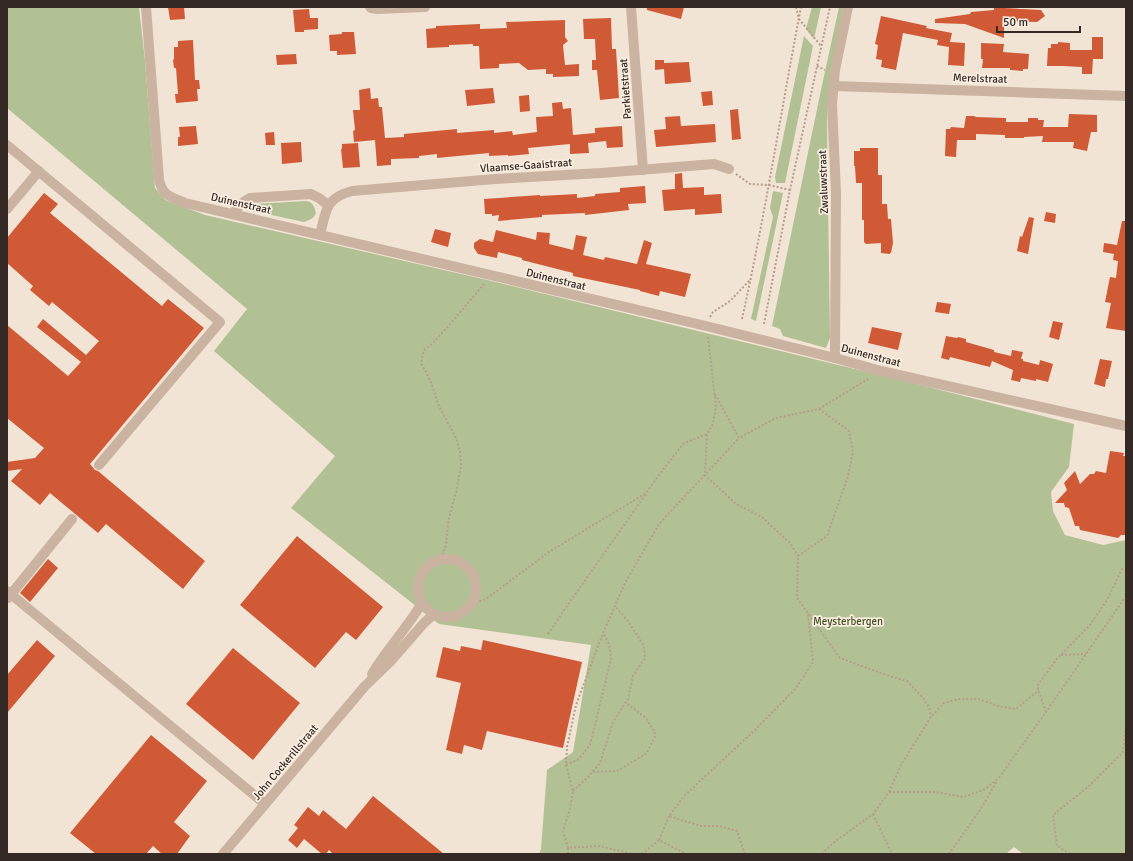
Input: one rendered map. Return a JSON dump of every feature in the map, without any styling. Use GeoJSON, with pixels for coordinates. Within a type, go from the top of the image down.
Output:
{"type":"FeatureCollection","features":[{"type":"Feature","properties":{"kind":"street","name":"Duinenstraat"},"geometry":{"type":"LineString","coordinates":[[146,7],[160,186],[170,197],[320,235],[706,326],[881,371],[1126,426]]}},
{"type":"Feature","properties":{"kind":"street"},"geometry":{"type":"LineString","coordinates":[[370,7],[378,9],[425,7]]}},
{"type":"Feature","properties":{"kind":"street","name":"Parkietstraat"},"geometry":{"type":"LineString","coordinates":[[631,7],[643,170]]}},
{"type":"Feature","properties":{"kind":"street","name":"Zwaluwstraat"},"geometry":{"type":"LineString","coordinates":[[835,358],[836,193],[832,104],[835,70],[848,7]]}},
{"type":"Feature","properties":{"kind":"street","name":"Merelstraat"},"geometry":{"type":"LineString","coordinates":[[834,86],[1126,96]]}},
{"type":"Feature","properties":{"kind":"street"},"geometry":{"type":"LineString","coordinates":[[7,145],[220,322],[99,465]]}},
{"type":"Feature","properties":{"kind":"street","name":"Vlaamse-Gaaistraat"},"geometry":{"type":"LineString","coordinates":[[328,205],[336,197],[352,191],[495,179],[714,164],[729,169]]}},
{"type":"Feature","properties":{"kind":"street"},"geometry":{"type":"LineString","coordinates":[[7,209],[39,171]]}},
{"type":"Feature","properties":{"kind":"street"},"geometry":{"type":"LineString","coordinates":[[233,214],[243,201],[250,198],[311,194],[328,205],[320,235]]}},
{"type":"Feature","properties":{"kind":"street"},"geometry":{"type":"LineString","coordinates":[[72,519],[8,595],[265,804]]}},
{"type":"Feature","properties":{"kind":"street"},"geometry":{"type":"LineString","coordinates":[[442,559],[451,559],[461,562],[469,568],[477,585],[476,595],[468,610],[455,617],[448,618],[434,614],[427,610],[419,595],[418,585],[420,576],[425,568],[433,562],[442,559]]}},
{"type":"Feature","properties":{"kind":"street","name":"John Cockerillstraat"},"geometry":{"type":"LineString","coordinates":[[365,686],[382,657],[414,618],[422,603]]}},
{"type":"Feature","properties":{"kind":"street","name":"John Cockerillstraat"},"geometry":{"type":"LineString","coordinates":[[223,854],[365,686],[390,662],[424,623],[434,614]]}},
{"type":"Feature","properties":{"kind":"path"},"geometry":{"type":"LineString","coordinates":[[796,7],[799,19],[821,46]]}},
{"type":"Feature","properties":{"kind":"path"},"geometry":{"type":"LineString","coordinates":[[742,320],[769,186],[801,7]]}},
{"type":"Feature","properties":{"kind":"path"},"geometry":{"type":"LineString","coordinates":[[764,324],[790,190],[830,7]]}},
{"type":"Feature","properties":{"kind":"path"},"geometry":{"type":"LineString","coordinates":[[729,169],[750,184],[790,190]]}},
{"type":"Feature","properties":{"kind":"path"},"geometry":{"type":"LineString","coordinates":[[442,559],[446,544],[449,518],[461,466],[460,452],[456,438],[438,404],[431,382],[421,363],[424,350],[446,329],[491,275]]}},
{"type":"Feature","properties":{"kind":"path"},"geometry":{"type":"LineString","coordinates":[[751,279],[730,301],[713,312],[706,326],[716,407],[713,424],[707,434],[705,475],[736,504],[762,517],[790,543],[798,556],[797,598],[840,658],[907,681],[930,707],[931,717]]}},
{"type":"Feature","properties":{"kind":"path"},"geometry":{"type":"LineString","coordinates":[[568,854],[568,848],[563,831],[570,809],[573,791],[566,765],[567,747],[576,706],[603,633],[625,583],[659,524],[739,438],[776,418],[819,408],[881,371]]}},
{"type":"Feature","properties":{"kind":"path"},"geometry":{"type":"LineString","coordinates":[[714,393],[739,438]]}},
{"type":"Feature","properties":{"kind":"path"},"geometry":{"type":"LineString","coordinates":[[798,556],[827,536],[848,476],[853,452],[848,431],[819,408]]}},
{"type":"Feature","properties":{"kind":"path"},"geometry":{"type":"LineString","coordinates":[[548,634],[646,493],[684,443],[707,434]]}},
{"type":"Feature","properties":{"kind":"path"},"geometry":{"type":"LineString","coordinates":[[472,604],[486,599],[549,552],[646,493]]}},
{"type":"Feature","properties":{"kind":"path"},"geometry":{"type":"LineString","coordinates":[[1046,712],[1037,686],[1060,655],[1090,625],[1106,600],[1122,569],[1126,572]]}},
{"type":"Feature","properties":{"kind":"path"},"geometry":{"type":"LineString","coordinates":[[949,854],[980,810],[998,779],[1126,596]]}},
{"type":"Feature","properties":{"kind":"path"},"geometry":{"type":"LineString","coordinates":[[573,791],[600,764],[613,722],[628,699],[633,676],[645,658],[644,646],[628,621],[615,606]]}},
{"type":"Feature","properties":{"kind":"path"},"geometry":{"type":"LineString","coordinates":[[642,854],[659,840],[669,816],[684,796],[796,688],[812,662],[808,613]]}},
{"type":"Feature","properties":{"kind":"path"},"geometry":{"type":"LineString","coordinates":[[566,765],[579,759],[590,745],[611,659],[609,644],[603,633]]}},
{"type":"Feature","properties":{"kind":"path"},"geometry":{"type":"LineString","coordinates":[[1060,655],[1086,654]]}},
{"type":"Feature","properties":{"kind":"path"},"geometry":{"type":"LineString","coordinates":[[822,854],[833,843],[873,814],[889,792],[902,765],[931,717],[944,703],[959,699],[980,699],[1001,707],[1016,709],[1039,690]]}},
{"type":"Feature","properties":{"kind":"path"},"geometry":{"type":"LineString","coordinates":[[593,772],[618,771],[646,754],[656,735],[646,718],[625,702]]}},
{"type":"Feature","properties":{"kind":"path"},"geometry":{"type":"LineString","coordinates":[[1070,854],[1056,846],[1053,815],[1089,786],[1123,752],[1126,725]]}},
{"type":"Feature","properties":{"kind":"path"},"geometry":{"type":"LineString","coordinates":[[889,792],[936,792],[963,797],[983,790],[998,779]]}},
{"type":"Feature","properties":{"kind":"path"},"geometry":{"type":"LineString","coordinates":[[873,814],[892,854]]}},
{"type":"Feature","properties":{"kind":"path"},"geometry":{"type":"LineString","coordinates":[[669,816],[700,826],[719,826],[737,831],[745,854]]}},
{"type":"Feature","properties":{"kind":"path"},"geometry":{"type":"LineString","coordinates":[[659,840],[686,854]]}},
{"type":"Feature","properties":{"kind":"path"},"geometry":{"type":"LineString","coordinates":[[568,848],[599,846],[633,854]]}},
{"type":"Feature","properties":{"kind":"green space","name":"Meysterbergen"},"geometry":{"type":"Polygon","coordinates":[[[7,7],[139,7],[145,61],[155,188],[165,200],[205,215],[483,279],[913,383],[1074,424],[1069,467],[1051,492],[1053,511],[1065,535],[1103,545],[1126,540],[1126,854],[1023,854],[1014,847],[1006,854],[539,854],[541,849],[547,770],[573,752],[591,645],[439,624],[291,508],[335,456],[214,351],[247,309],[7,108],[7,7]]]}},
{"type":"Feature","properties":{"kind":"green space"},"geometry":{"type":"Polygon","coordinates":[[[812,7],[821,7],[814,39],[806,29],[812,7]]]}},
{"type":"Feature","properties":{"kind":"green space"},"geometry":{"type":"Polygon","coordinates":[[[839,7],[843,7],[828,94],[827,123],[830,338],[826,348],[783,336],[780,329],[772,326],[839,7]]]}},
{"type":"Feature","properties":{"kind":"green space"},"geometry":{"type":"Polygon","coordinates":[[[804,36],[813,46],[785,183],[776,183],[775,177],[804,36]]]}},
{"type":"Feature","properties":{"kind":"green space"},"geometry":{"type":"Polygon","coordinates":[[[773,191],[783,193],[756,321],[751,319],[773,217],[770,208],[773,191]]]}},
{"type":"Feature","properties":{"kind":"green space"},"geometry":{"type":"Polygon","coordinates":[[[306,201],[313,205],[316,213],[314,217],[304,222],[248,210],[246,207],[252,204],[306,201]]]}},
{"type":"Feature","properties":{"kind":"building"},"geometry":{"type":"Polygon","coordinates":[[[168,7],[184,7],[185,19],[170,20],[168,7]]]}},
{"type":"Feature","properties":{"kind":"building"},"geometry":{"type":"Polygon","coordinates":[[[647,7],[684,7],[681,19],[647,10],[647,7]]]}},
{"type":"Feature","properties":{"kind":"building"},"geometry":{"type":"Polygon","coordinates":[[[994,7],[1041,10],[1045,16],[1037,22],[1011,21],[1011,26],[1004,26],[1004,38],[965,24],[935,23],[935,19],[970,14],[971,12],[994,10],[994,7]]]}},
{"type":"Feature","properties":{"kind":"building"},"geometry":{"type":"Polygon","coordinates":[[[309,9],[310,18],[318,18],[318,29],[295,32],[293,10],[309,9]]]}},
{"type":"Feature","properties":{"kind":"building"},"geometry":{"type":"Polygon","coordinates":[[[881,16],[952,33],[950,42],[965,43],[964,66],[948,65],[949,47],[937,45],[938,40],[903,33],[896,70],[881,67],[882,60],[876,59],[878,45],[875,44],[881,16]]]}},
{"type":"Feature","properties":{"kind":"building"},"geometry":{"type":"Polygon","coordinates":[[[611,18],[612,49],[616,49],[619,98],[600,100],[597,70],[592,70],[592,60],[596,60],[595,39],[584,39],[583,19],[611,18]]]}},
{"type":"Feature","properties":{"kind":"building"},"geometry":{"type":"Polygon","coordinates":[[[565,20],[565,37],[568,41],[563,45],[565,65],[579,64],[579,76],[553,77],[553,74],[546,74],[546,69],[528,70],[519,63],[499,64],[499,68],[480,69],[479,46],[473,46],[473,44],[427,48],[426,29],[436,28],[436,26],[480,24],[480,29],[507,28],[506,22],[565,20]]]}},
{"type":"Feature","properties":{"kind":"building"},"geometry":{"type":"Polygon","coordinates":[[[342,32],[354,32],[356,54],[337,55],[337,51],[330,51],[329,35],[342,34],[342,32]]]}},
{"type":"Feature","properties":{"kind":"building"},"geometry":{"type":"Polygon","coordinates":[[[1092,37],[1103,37],[1103,59],[1093,59],[1092,74],[1082,74],[1082,67],[1047,66],[1048,48],[1051,48],[1051,44],[1058,44],[1058,42],[1070,43],[1070,50],[1092,50],[1092,37]]]}},
{"type":"Feature","properties":{"kind":"building"},"geometry":{"type":"Polygon","coordinates":[[[193,40],[195,80],[199,80],[200,89],[197,89],[198,101],[176,103],[175,94],[178,94],[176,68],[174,68],[173,60],[174,47],[178,47],[178,41],[193,40]]]}},
{"type":"Feature","properties":{"kind":"building"},"geometry":{"type":"Polygon","coordinates":[[[981,43],[1004,44],[1003,52],[1029,54],[1028,69],[1023,69],[1023,71],[1010,70],[1010,68],[982,68],[983,59],[981,59],[981,43]]]}},
{"type":"Feature","properties":{"kind":"building"},"geometry":{"type":"Polygon","coordinates":[[[296,54],[297,64],[277,65],[276,55],[296,54]]]}},
{"type":"Feature","properties":{"kind":"building"},"geometry":{"type":"Polygon","coordinates":[[[655,60],[664,60],[664,63],[689,62],[691,82],[665,84],[664,69],[655,70],[655,60]]]}},
{"type":"Feature","properties":{"kind":"building"},"geometry":{"type":"Polygon","coordinates":[[[370,88],[371,99],[378,98],[379,107],[382,107],[385,138],[404,137],[404,134],[457,129],[457,133],[494,130],[494,133],[512,131],[513,135],[537,132],[536,117],[553,116],[552,103],[562,102],[563,109],[571,108],[573,135],[595,133],[595,128],[622,126],[623,147],[607,148],[606,141],[588,143],[589,153],[570,154],[570,144],[528,148],[529,154],[508,156],[489,156],[489,153],[437,158],[437,154],[419,156],[419,158],[391,159],[391,165],[377,166],[375,140],[354,142],[353,131],[355,130],[353,110],[360,110],[359,90],[370,88]]]}},
{"type":"Feature","properties":{"kind":"building"},"geometry":{"type":"Polygon","coordinates":[[[493,88],[495,103],[467,106],[465,90],[493,88]]]}},
{"type":"Feature","properties":{"kind":"building"},"geometry":{"type":"Polygon","coordinates":[[[712,91],[713,105],[703,106],[701,92],[712,91]]]}},
{"type":"Feature","properties":{"kind":"building"},"geometry":{"type":"Polygon","coordinates":[[[529,95],[530,111],[520,112],[519,96],[529,95]]]}},
{"type":"Feature","properties":{"kind":"building"},"geometry":{"type":"Polygon","coordinates":[[[738,109],[741,139],[732,140],[730,110],[738,109]]]}},
{"type":"Feature","properties":{"kind":"building"},"geometry":{"type":"Polygon","coordinates":[[[1069,114],[1097,115],[1097,132],[1091,132],[1087,151],[1073,148],[1074,142],[1042,142],[1043,136],[1005,138],[1005,135],[976,134],[976,140],[957,140],[956,157],[945,156],[946,129],[950,129],[951,127],[964,128],[966,116],[1006,118],[1006,122],[1028,122],[1028,118],[1038,118],[1038,120],[1044,120],[1043,127],[1068,127],[1069,114]]]}},
{"type":"Feature","properties":{"kind":"building"},"geometry":{"type":"Polygon","coordinates":[[[680,116],[681,126],[715,124],[716,142],[656,147],[654,130],[666,129],[665,117],[680,116]]]}},
{"type":"Feature","properties":{"kind":"building"},"geometry":{"type":"Polygon","coordinates":[[[196,126],[198,144],[178,146],[178,137],[180,137],[179,127],[196,126]]]}},
{"type":"Feature","properties":{"kind":"building"},"geometry":{"type":"Polygon","coordinates":[[[274,132],[275,145],[266,145],[265,133],[274,132]]]}},
{"type":"Feature","properties":{"kind":"building"},"geometry":{"type":"Polygon","coordinates":[[[301,142],[302,162],[282,164],[281,143],[301,142]]]}},
{"type":"Feature","properties":{"kind":"building"},"geometry":{"type":"Polygon","coordinates":[[[358,143],[360,167],[343,168],[341,149],[342,144],[358,143]]]}},
{"type":"Feature","properties":{"kind":"building"},"geometry":{"type":"Polygon","coordinates":[[[860,148],[878,148],[878,175],[882,175],[882,204],[887,204],[888,219],[891,219],[893,243],[890,254],[881,253],[881,243],[866,244],[864,242],[864,220],[862,220],[862,183],[856,183],[854,166],[854,151],[860,151],[860,148]]]}},
{"type":"Feature","properties":{"kind":"building"},"geometry":{"type":"Polygon","coordinates":[[[682,173],[683,188],[704,187],[704,195],[721,194],[722,213],[695,215],[695,209],[664,211],[662,190],[675,189],[675,174],[682,173]]]}},
{"type":"Feature","properties":{"kind":"building"},"geometry":{"type":"Polygon","coordinates":[[[645,186],[646,203],[628,204],[629,210],[585,215],[585,213],[542,215],[542,217],[498,221],[499,215],[492,216],[492,214],[485,214],[484,199],[577,194],[577,198],[595,196],[595,194],[620,192],[620,188],[645,186]]]}},
{"type":"Feature","properties":{"kind":"building"},"geometry":{"type":"Polygon","coordinates":[[[44,193],[58,204],[50,213],[162,306],[168,299],[204,328],[90,464],[95,470],[205,561],[183,589],[106,524],[98,533],[50,493],[40,505],[11,481],[22,469],[7,471],[7,462],[35,458],[44,448],[7,418],[7,325],[68,376],[81,362],[37,327],[43,319],[86,355],[99,341],[52,302],[49,306],[30,290],[33,286],[7,263],[7,238],[44,193]]]}},
{"type":"Feature","properties":{"kind":"building"},"geometry":{"type":"Polygon","coordinates":[[[1046,212],[1056,214],[1055,223],[1044,221],[1046,212]]]}},
{"type":"Feature","properties":{"kind":"building"},"geometry":{"type":"Polygon","coordinates":[[[1029,217],[1034,218],[1028,254],[1017,251],[1020,236],[1022,237],[1029,217]]]}},
{"type":"Feature","properties":{"kind":"building"},"geometry":{"type":"Polygon","coordinates":[[[1122,221],[1126,221],[1126,331],[1106,328],[1111,303],[1105,302],[1110,277],[1116,278],[1118,261],[1113,260],[1114,254],[1103,252],[1104,243],[1117,245],[1122,221]]]}},
{"type":"Feature","properties":{"kind":"building"},"geometry":{"type":"Polygon","coordinates":[[[435,229],[451,233],[448,247],[431,242],[435,229]]]}},
{"type":"Feature","properties":{"kind":"building"},"geometry":{"type":"Polygon","coordinates":[[[496,230],[536,240],[537,232],[550,233],[549,244],[573,250],[576,235],[587,237],[583,255],[604,260],[605,257],[637,264],[644,240],[652,243],[646,264],[691,274],[685,297],[660,291],[659,296],[640,290],[573,276],[573,273],[522,260],[522,258],[498,252],[497,258],[478,254],[474,248],[474,243],[480,239],[493,242],[496,230]]]}},
{"type":"Feature","properties":{"kind":"building"},"geometry":{"type":"Polygon","coordinates":[[[937,302],[951,304],[949,314],[935,312],[937,302]]]}},
{"type":"Feature","properties":{"kind":"building"},"geometry":{"type":"Polygon","coordinates":[[[1053,321],[1063,323],[1059,340],[1049,337],[1053,321]]]}},
{"type":"Feature","properties":{"kind":"building"},"geometry":{"type":"Polygon","coordinates":[[[872,327],[902,333],[898,350],[868,343],[872,327]]]}},
{"type":"Feature","properties":{"kind":"building"},"geometry":{"type":"Polygon","coordinates":[[[946,336],[966,339],[966,342],[994,350],[994,352],[1011,356],[1012,350],[1023,352],[1021,359],[1023,359],[1023,361],[1039,365],[1040,360],[1053,364],[1048,382],[1036,379],[1036,381],[1021,378],[1020,382],[1011,380],[1013,370],[992,361],[990,367],[950,357],[949,360],[941,358],[946,336]]]}},
{"type":"Feature","properties":{"kind":"building"},"geometry":{"type":"Polygon","coordinates":[[[1100,359],[1112,361],[1105,387],[1094,384],[1100,359]]]}},
{"type":"Feature","properties":{"kind":"building"},"geometry":{"type":"Polygon","coordinates":[[[1110,451],[1124,453],[1123,456],[1126,456],[1126,535],[1121,535],[1118,538],[1080,530],[1079,526],[1075,526],[1069,508],[1065,507],[1064,503],[1055,503],[1067,490],[1064,483],[1075,471],[1080,484],[1090,474],[1094,474],[1096,471],[1106,473],[1110,451]]]}},
{"type":"Feature","properties":{"kind":"building"},"geometry":{"type":"Polygon","coordinates":[[[297,536],[383,607],[356,640],[346,632],[315,668],[240,605],[297,536]]]}},
{"type":"Feature","properties":{"kind":"building"},"geometry":{"type":"Polygon","coordinates":[[[48,559],[58,568],[30,602],[20,593],[48,559]]]}},
{"type":"Feature","properties":{"kind":"building"},"geometry":{"type":"Polygon","coordinates":[[[37,640],[55,656],[7,713],[7,675],[37,640]]]}},
{"type":"Feature","properties":{"kind":"building"},"geometry":{"type":"Polygon","coordinates":[[[483,640],[582,662],[563,748],[487,731],[482,750],[464,745],[462,754],[446,750],[461,683],[436,677],[443,647],[460,651],[461,646],[481,650],[483,640]]]}},
{"type":"Feature","properties":{"kind":"building"},"geometry":{"type":"Polygon","coordinates":[[[233,648],[300,703],[253,760],[186,704],[233,648]]]}},
{"type":"Feature","properties":{"kind":"building"},"geometry":{"type":"Polygon","coordinates":[[[151,735],[207,781],[174,822],[190,836],[177,854],[162,854],[153,846],[146,854],[96,854],[70,833],[151,735]]]}},
{"type":"Feature","properties":{"kind":"building"},"geometry":{"type":"Polygon","coordinates":[[[373,796],[444,854],[333,854],[329,850],[326,854],[322,854],[304,839],[297,848],[288,840],[298,828],[294,825],[308,807],[319,816],[323,810],[346,829],[373,796]]]}}]}
